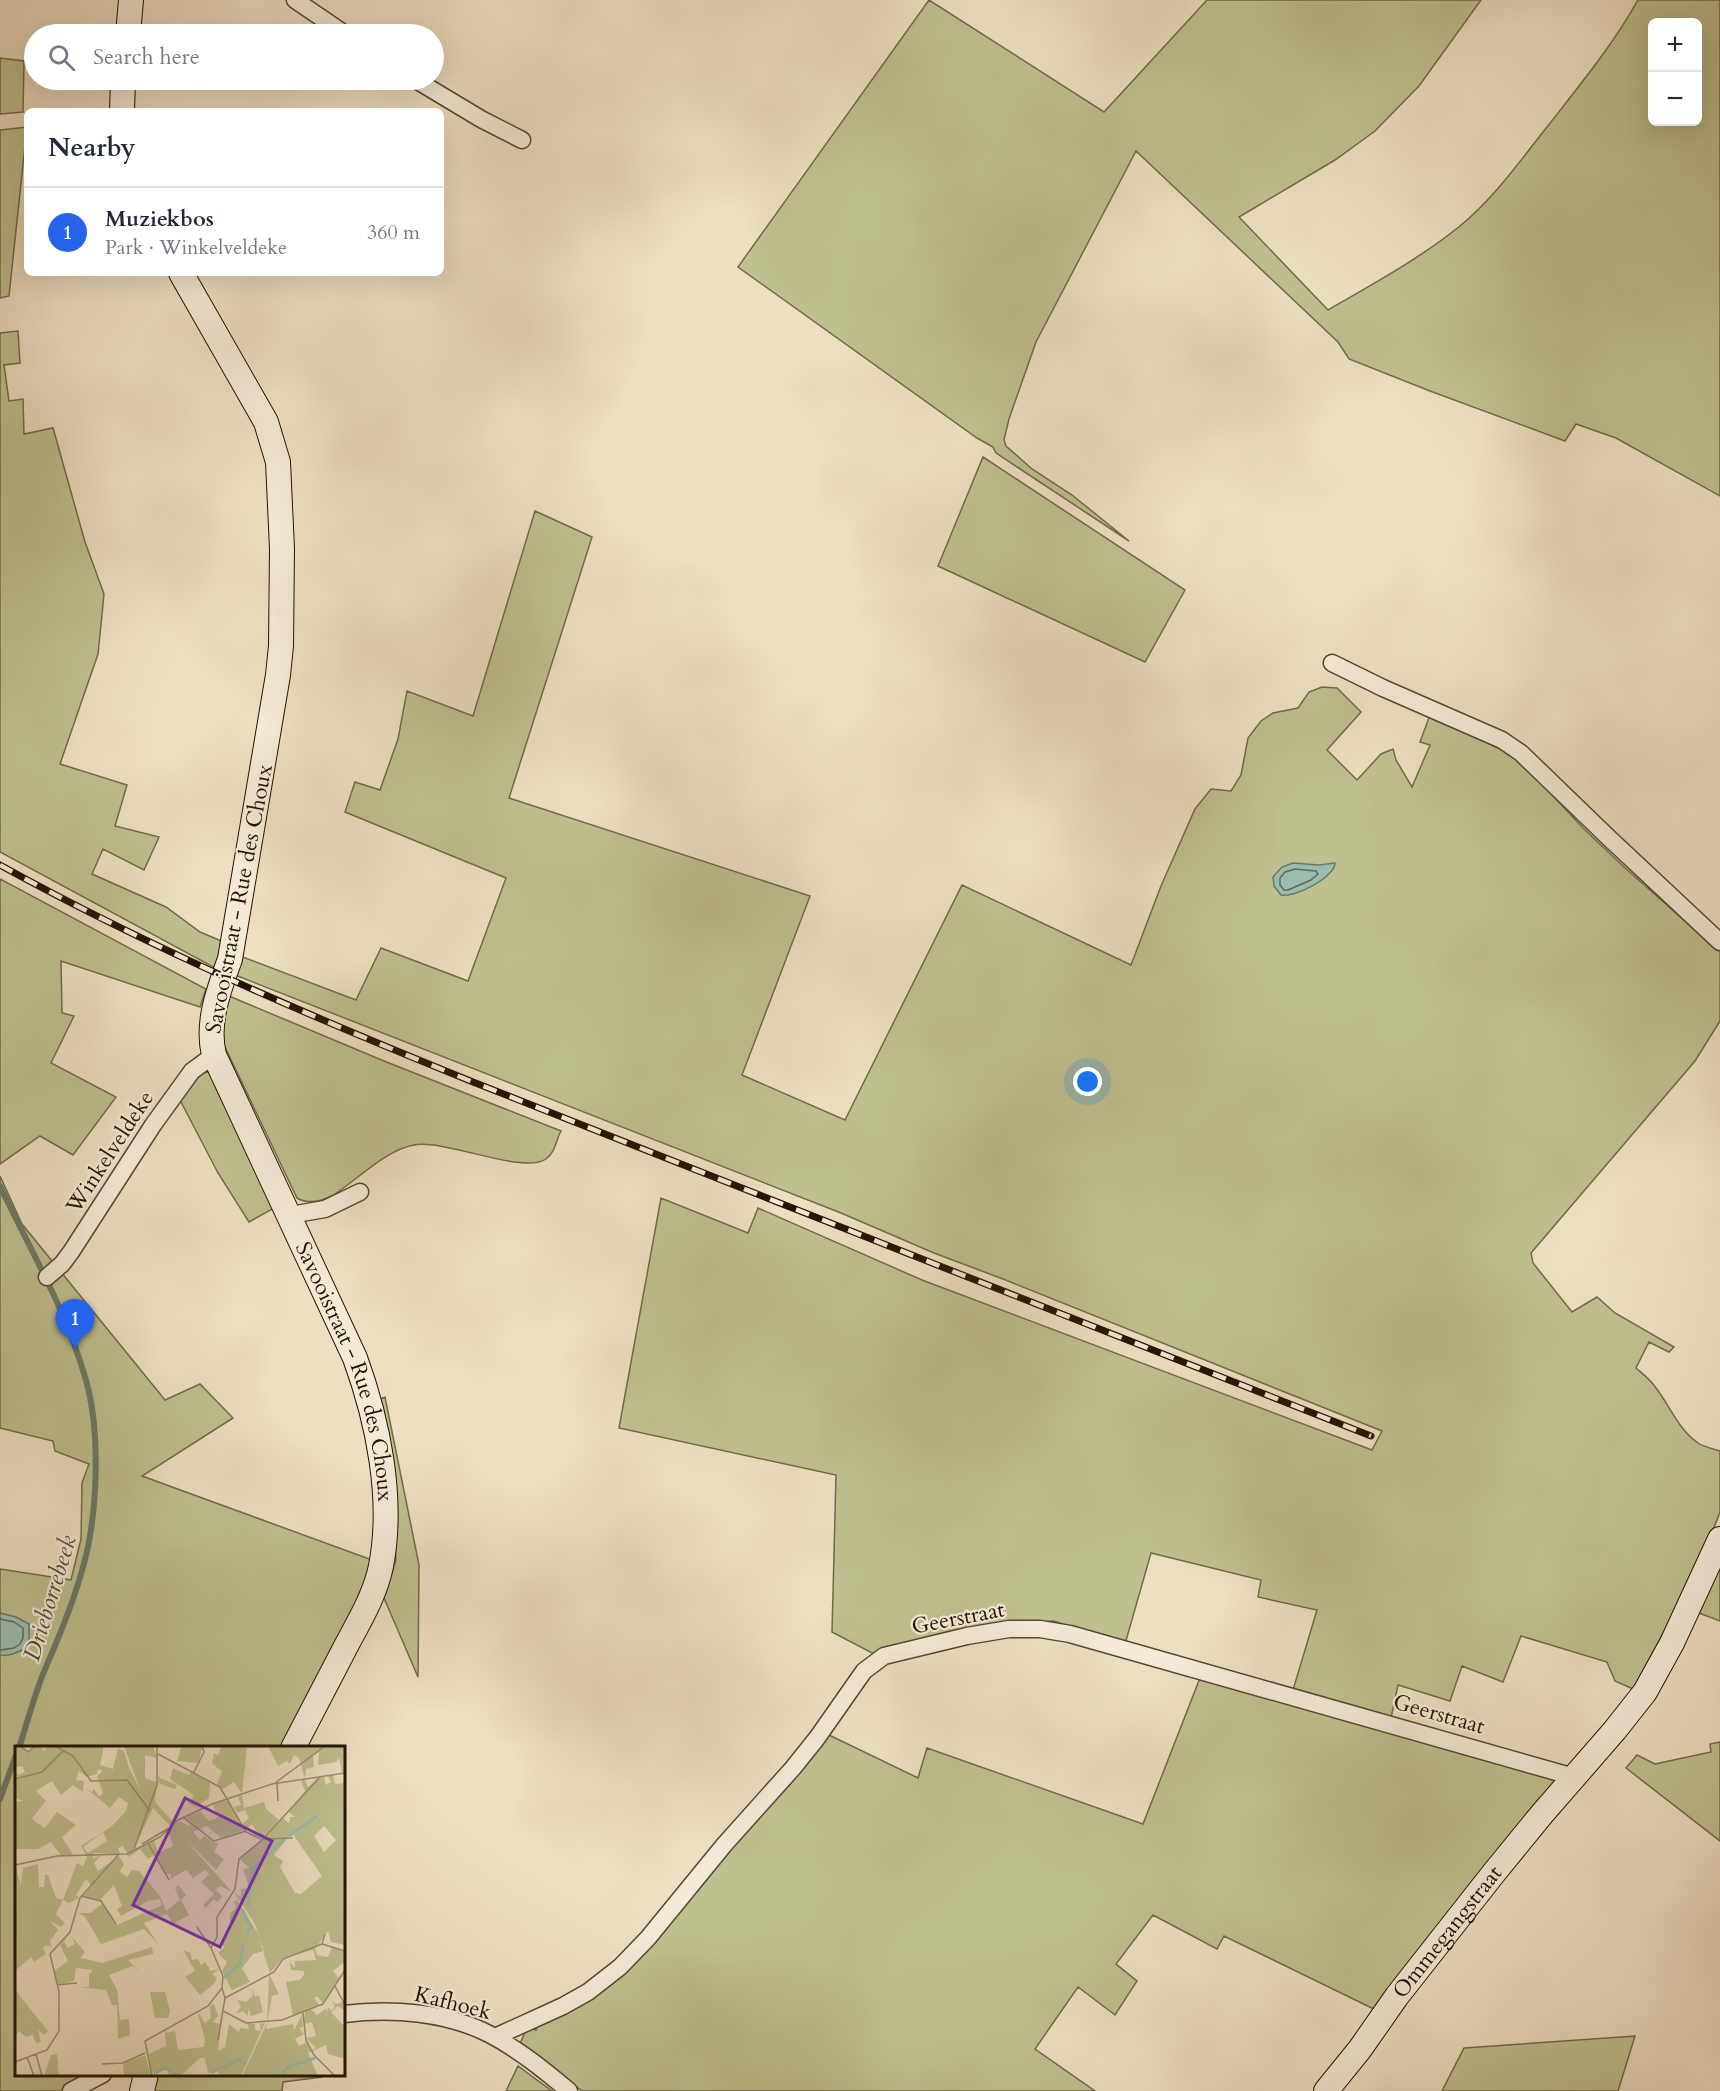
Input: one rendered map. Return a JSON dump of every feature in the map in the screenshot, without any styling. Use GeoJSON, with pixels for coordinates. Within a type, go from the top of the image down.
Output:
{"type":"FeatureCollection","features":[{"type":"Feature","properties":{"kind":"main road"},"geometry":{"type":"LineString","coordinates":[[129,24],[130,0]]}},
{"type":"Feature","properties":{"kind":"main road"},"geometry":{"type":"LineString","coordinates":[[122,108],[123,90]]}},
{"type":"Feature","properties":{"kind":"main road","name":"Savooistraat - Rue des Choux"},"geometry":{"type":"LineString","coordinates":[[183,276],[266,422],[278,462],[282,549],[281,646],[278,675],[230,959],[210,1030],[214,1055],[356,1358],[368,1393],[383,1473],[385,1515],[381,1567],[372,1594],[358,1623],[294,1746]]}},
{"type":"Feature","properties":{"kind":"main road","name":"Ommegangstraat"},"geometry":{"type":"LineString","coordinates":[[1326,2091],[1360,2049],[1396,1996],[1645,1692],[1672,1643],[1720,1539]]}},
{"type":"Feature","properties":{"kind":"main road"},"geometry":{"type":"LineString","coordinates":[[141,2091],[145,2076]]}},
{"type":"Feature","properties":{"kind":"street"},"geometry":{"type":"LineString","coordinates":[[295,0],[330,24]]}},
{"type":"Feature","properties":{"kind":"street"},"geometry":{"type":"LineString","coordinates":[[433,90],[522,140]]}},
{"type":"Feature","properties":{"kind":"street"},"geometry":{"type":"LineString","coordinates":[[1332,663],[1502,740],[1521,753],[1720,942]]}},
{"type":"Feature","properties":{"kind":"street","name":"Winkelveldeke"},"geometry":{"type":"LineString","coordinates":[[47,1277],[62,1264],[71,1252],[153,1125],[192,1071],[214,1055]]}},
{"type":"Feature","properties":{"kind":"street"},"geometry":{"type":"LineString","coordinates":[[290,1215],[325,1209],[360,1192]]}},
{"type":"Feature","properties":{"kind":"street","name":"Geerstraat"},"geometry":{"type":"LineString","coordinates":[[495,2037],[588,1992],[620,1967],[648,1938],[724,1845],[793,1768],[864,1671],[884,1656],[925,1645],[1009,1629],[1040,1629],[1070,1634],[1574,1777]]}},
{"type":"Feature","properties":{"kind":"street","name":"Kafhoek"},"geometry":{"type":"LineString","coordinates":[[345,2014],[391,2012],[424,2015],[470,2026],[495,2037],[534,2063],[569,2091]]}},
{"type":"Feature","properties":{"kind":"street"},"geometry":{"type":"LineString","coordinates":[[72,2091],[99,2076]]}},
{"type":"Feature","properties":{"kind":"green space"},"geometry":{"type":"Polygon","coordinates":[[[929,0],[1104,112],[1207,0],[1481,0],[1419,86],[1375,131],[1335,160],[1239,217],[1328,310],[1396,271],[1460,226],[1484,204],[1517,166],[1595,65],[1638,0],[1720,0],[1720,496],[1616,438],[1576,424],[1565,441],[1349,359],[1338,342],[1136,151],[1036,342],[1004,440],[1006,446],[1032,469],[1072,495],[1129,541],[977,438],[738,267],[929,0]]]}},
{"type":"Feature","properties":{"kind":"green space"},"geometry":{"type":"Polygon","coordinates":[[[0,58],[24,61],[23,112],[0,114],[0,58]]]}},
{"type":"Feature","properties":{"kind":"green space"},"geometry":{"type":"Polygon","coordinates":[[[24,127],[24,155],[9,296],[0,298],[0,130],[24,127]]]}},
{"type":"Feature","properties":{"kind":"green space"},"geometry":{"type":"Polygon","coordinates":[[[18,331],[20,363],[4,365],[9,401],[23,399],[24,434],[53,428],[85,542],[104,594],[98,654],[60,764],[127,785],[115,826],[159,837],[144,870],[103,849],[92,874],[166,907],[200,932],[226,943],[215,968],[0,852],[0,333],[18,331]]]}},
{"type":"Feature","properties":{"kind":"green space"},"geometry":{"type":"Polygon","coordinates":[[[983,457],[1185,590],[1145,662],[938,566],[983,457]]]}},
{"type":"Feature","properties":{"kind":"green space"},"geometry":{"type":"Polygon","coordinates":[[[535,511],[592,537],[509,798],[810,896],[742,1075],[845,1120],[962,885],[1131,965],[1161,886],[1195,809],[1211,789],[1231,791],[1241,775],[1248,738],[1261,721],[1273,713],[1298,708],[1309,692],[1322,687],[1337,688],[1361,712],[1327,750],[1357,780],[1381,754],[1393,749],[1396,760],[1412,787],[1430,745],[1420,742],[1430,715],[1504,751],[1526,767],[1583,828],[1720,952],[1720,1021],[1695,1061],[1531,1253],[1533,1263],[1572,1312],[1597,1297],[1615,1313],[1674,1347],[1669,1352],[1649,1342],[1636,1368],[1654,1385],[1691,1437],[1703,1446],[1720,1451],[1720,1512],[1699,1566],[1633,1689],[1615,1681],[1607,1662],[1521,1636],[1503,1682],[1462,1666],[1450,1701],[1398,1685],[1391,1718],[1293,1690],[1317,1610],[1258,1597],[1261,1580],[1151,1553],[1125,1644],[1054,1621],[1008,1623],[874,1654],[832,1632],[836,1475],[619,1428],[661,1198],[748,1233],[758,1208],[922,1280],[1372,1450],[1382,1431],[934,1253],[841,1213],[235,975],[240,956],[356,1000],[381,948],[468,981],[506,878],[345,812],[355,782],[380,790],[398,739],[407,691],[473,716],[535,511]]]}},
{"type":"Feature","properties":{"kind":"green space"},"geometry":{"type":"Polygon","coordinates":[[[0,879],[206,989],[200,1007],[61,961],[62,1013],[74,1016],[51,1063],[116,1097],[73,1155],[40,1136],[0,1164],[0,879]]]}},
{"type":"Feature","properties":{"kind":"green space"},"geometry":{"type":"Polygon","coordinates":[[[229,996],[384,1061],[561,1131],[553,1150],[546,1159],[535,1163],[520,1163],[445,1147],[414,1145],[382,1159],[332,1196],[314,1202],[301,1200],[297,1198],[224,1045],[222,1028],[229,996]]]}},
{"type":"Feature","properties":{"kind":"green space"},"geometry":{"type":"Polygon","coordinates":[[[208,1071],[276,1207],[249,1222],[218,1173],[179,1098],[192,1078],[208,1071]]]}},
{"type":"Feature","properties":{"kind":"green space"},"geometry":{"type":"Polygon","coordinates":[[[0,1176],[22,1224],[165,1400],[200,1384],[233,1418],[142,1476],[372,1560],[370,1577],[283,1746],[15,1746],[15,2076],[91,2076],[64,2091],[0,2091],[0,1569],[71,1580],[81,1539],[82,1483],[89,1464],[55,1451],[53,1441],[0,1428],[0,1176]]]}},
{"type":"Feature","properties":{"kind":"green space"},"geometry":{"type":"Polygon","coordinates":[[[385,1397],[419,1565],[418,1677],[384,1598],[396,1560],[394,1526],[376,1401],[385,1397]]]}},
{"type":"Feature","properties":{"kind":"green space"},"geometry":{"type":"Polygon","coordinates":[[[1720,1566],[1720,1621],[1699,1613],[1720,1566]]]}},
{"type":"Feature","properties":{"kind":"green space"},"geometry":{"type":"Polygon","coordinates":[[[1200,1678],[1561,1780],[1382,2013],[1224,1936],[1217,1949],[1153,1915],[1116,1964],[1137,1981],[1115,2015],[1078,1987],[1035,2049],[1095,2091],[582,2091],[520,2044],[527,2027],[536,2030],[538,2025],[604,1986],[829,1735],[918,1778],[927,1748],[1143,1824],[1200,1678]]]}},
{"type":"Feature","properties":{"kind":"green space"},"geometry":{"type":"Polygon","coordinates":[[[1720,1742],[1720,1841],[1626,1768],[1637,1755],[1655,1764],[1711,1752],[1710,1744],[1720,1742]]]}},
{"type":"Feature","properties":{"kind":"green space"},"geometry":{"type":"Polygon","coordinates":[[[1635,2036],[1618,2091],[1442,2091],[1464,2048],[1635,2036]]]}},
{"type":"Feature","properties":{"kind":"green space"},"geometry":{"type":"Polygon","coordinates":[[[518,2066],[552,2091],[506,2091],[518,2066]]]}},
{"type":"Feature","properties":{"kind":"green space"},"geometry":{"type":"Polygon","coordinates":[[[157,2076],[322,2076],[283,2082],[282,2091],[152,2091],[157,2076]]]}},
{"type":"Feature","properties":{"kind":"water"},"geometry":{"type":"Polygon","coordinates":[[[1293,863],[1319,865],[1335,863],[1333,869],[1322,880],[1304,890],[1281,895],[1274,886],[1273,877],[1282,867],[1293,863]]]}},
{"type":"Feature","properties":{"kind":"water"},"geometry":{"type":"Polygon","coordinates":[[[0,1613],[16,1617],[29,1624],[29,1639],[25,1649],[10,1655],[0,1655],[0,1613]]]}},
{"type":"Feature","properties":{"kind":"waterway","name":"Drieborrebeek"},"geometry":{"type":"LineString","coordinates":[[0,1186],[47,1280],[77,1352],[94,1421],[96,1472],[92,1523],[83,1567],[70,1608],[40,1683],[20,1746]]}},
{"type":"Feature","properties":{"kind":"waterway","name":"Drieborrebeek"},"geometry":{"type":"LineString","coordinates":[[0,1799],[15,1758]]}},
{"type":"Feature","properties":{"kind":"railway"},"geometry":{"type":"LineString","coordinates":[[0,865],[115,925],[233,981],[473,1082],[1371,1436]]}},
{"type":"Feature","properties":{"kind":"place","name":"Muziekbos"},"geometry":{"type":"Point","coordinates":[75,1349]}}]}
